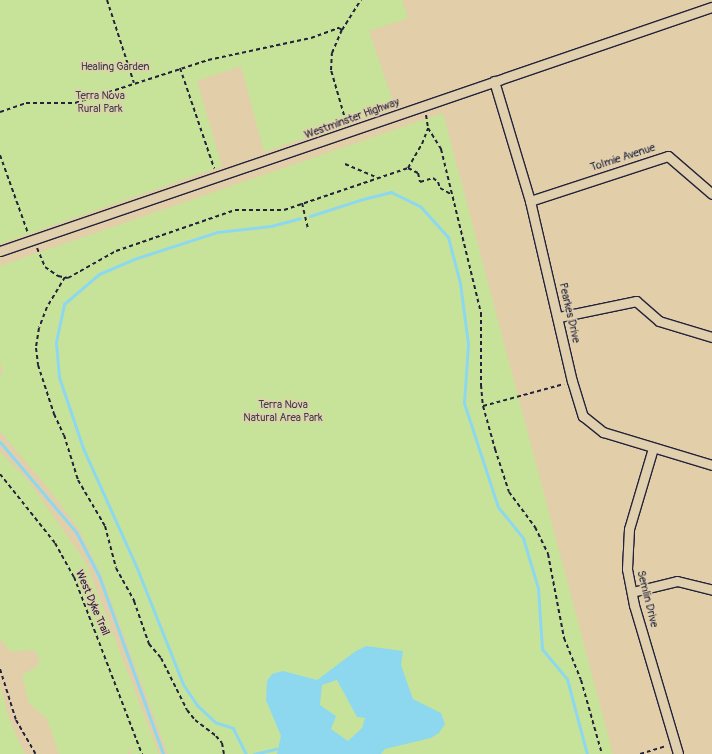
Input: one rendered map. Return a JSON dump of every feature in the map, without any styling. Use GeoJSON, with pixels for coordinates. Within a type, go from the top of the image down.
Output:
{"type":"FeatureCollection","features":[{"type":"Feature","properties":{"kind":"street","name":"Westminster Highway"},"geometry":{"type":"LineString","coordinates":[[0,251],[349,133],[494,81],[712,7]]}},
{"type":"Feature","properties":{"kind":"street","name":"Pearkes Drive"},"geometry":{"type":"LineString","coordinates":[[494,81],[530,201],[559,317],[572,381],[583,416],[603,432],[712,465]]}},
{"type":"Feature","properties":{"kind":"street","name":"Tolmie Avenue"},"geometry":{"type":"LineString","coordinates":[[530,201],[668,156],[712,194]]}},
{"type":"Feature","properties":{"kind":"street"},"geometry":{"type":"LineString","coordinates":[[559,317],[636,301],[659,321],[712,337]]}},
{"type":"Feature","properties":{"kind":"street","name":"Semlin Drive"},"geometry":{"type":"LineString","coordinates":[[653,448],[636,502],[626,550],[632,592],[678,754]]}},
{"type":"Feature","properties":{"kind":"street"},"geometry":{"type":"LineString","coordinates":[[632,592],[677,581],[712,590]]}},
{"type":"Feature","properties":{"kind":"path"},"geometry":{"type":"LineString","coordinates":[[107,0],[134,83]]}},
{"type":"Feature","properties":{"kind":"path"},"geometry":{"type":"LineString","coordinates":[[349,133],[331,70],[332,53],[342,30],[361,0]]}},
{"type":"Feature","properties":{"kind":"path"},"geometry":{"type":"LineString","coordinates":[[0,112],[26,103],[75,103],[180,68],[311,38],[339,28],[342,30]]}},
{"type":"Feature","properties":{"kind":"path"},"geometry":{"type":"LineString","coordinates":[[180,68],[217,178]]}},
{"type":"Feature","properties":{"kind":"path"},"geometry":{"type":"LineString","coordinates":[[425,112],[428,128],[441,149],[481,313],[483,406],[509,492],[535,527],[548,554],[564,638],[581,680],[602,754]]}},
{"type":"Feature","properties":{"kind":"path"},"geometry":{"type":"LineString","coordinates":[[224,754],[222,743],[216,736],[195,720],[187,710],[161,658],[149,644],[134,601],[116,568],[105,526],[78,480],[64,435],[54,414],[38,365],[36,348],[39,328],[47,307],[65,277],[116,251],[235,210],[284,210],[408,168],[422,144],[428,128]]}},
{"type":"Feature","properties":{"kind":"path"},"geometry":{"type":"LineString","coordinates":[[0,155],[31,240]]}},
{"type":"Feature","properties":{"kind":"path"},"geometry":{"type":"LineString","coordinates":[[345,164],[376,178]]}},
{"type":"Feature","properties":{"kind":"path"},"geometry":{"type":"LineString","coordinates":[[408,168],[418,173],[420,182],[433,178],[438,182],[440,188],[451,194]]}},
{"type":"Feature","properties":{"kind":"path"},"geometry":{"type":"LineString","coordinates":[[302,203],[308,228]]}},
{"type":"Feature","properties":{"kind":"path"},"geometry":{"type":"LineString","coordinates":[[39,252],[45,267],[58,276],[65,277]]}},
{"type":"Feature","properties":{"kind":"path"},"geometry":{"type":"LineString","coordinates":[[483,406],[572,381]]}},
{"type":"Feature","properties":{"kind":"path","name":"West Dyke Trail"},"geometry":{"type":"LineString","coordinates":[[0,474],[55,543],[74,577],[142,754]]}},
{"type":"Feature","properties":{"kind":"path"},"geometry":{"type":"LineString","coordinates":[[0,669],[16,720],[36,754]]}},
{"type":"Feature","properties":{"kind":"path"},"geometry":{"type":"LineString","coordinates":[[640,754],[674,743]]}},
{"type":"Feature","properties":{"kind":"green space","name":"Terra Nova Rural Park"},"geometry":{"type":"Polygon","coordinates":[[[0,0],[402,0],[408,18],[369,31],[395,107],[264,152],[241,66],[197,81],[222,166],[0,244],[0,0]]]}},
{"type":"Feature","properties":{"kind":"green space","name":"Terra Nova Natural Area Park"},"geometry":{"type":"Polygon","coordinates":[[[443,113],[613,754],[168,754],[102,577],[80,531],[52,493],[0,431],[0,376],[3,371],[0,362],[0,266],[443,113]]]}},
{"type":"Feature","properties":{"kind":"green space"},"geometry":{"type":"Polygon","coordinates":[[[0,452],[28,480],[86,563],[159,754],[131,754],[128,747],[128,754],[59,754],[47,719],[29,703],[22,675],[38,666],[39,657],[34,650],[11,652],[0,639],[0,452]]]}},
{"type":"Feature","properties":{"kind":"green space"},"geometry":{"type":"Polygon","coordinates":[[[0,685],[9,719],[25,754],[0,754],[0,685]]]}},
{"type":"Feature","properties":{"kind":"water"},"geometry":{"type":"Polygon","coordinates":[[[366,646],[403,651],[401,665],[413,699],[441,713],[445,724],[439,733],[431,738],[385,749],[381,754],[277,754],[281,736],[266,700],[267,681],[272,674],[283,671],[317,680],[356,651],[366,646]],[[337,680],[322,685],[320,705],[336,716],[331,729],[348,741],[362,728],[365,718],[357,717],[337,680]]]}},
{"type":"Feature","properties":{"kind":"waterway"},"geometry":{"type":"LineString","coordinates":[[310,216],[363,199],[391,192],[420,206],[448,237],[460,283],[468,344],[464,403],[498,507],[523,538],[538,588],[542,649],[567,679],[587,754]]}},
{"type":"Feature","properties":{"kind":"waterway"},"geometry":{"type":"LineString","coordinates":[[246,754],[233,728],[215,722],[197,705],[183,684],[136,566],[83,448],[59,377],[56,342],[64,304],[99,274],[134,259],[217,232],[271,226],[300,218]]}},
{"type":"Feature","properties":{"kind":"waterway"},"geometry":{"type":"LineString","coordinates":[[0,442],[76,532],[99,576],[163,754]]}},
{"type":"Feature","properties":{"kind":"waterway"},"geometry":{"type":"LineString","coordinates":[[254,754],[276,749]]}},
{"type":"Feature","properties":{"kind":"park label","name":"Healing Garden"},"geometry":{"type":"Point","coordinates":[115,67]}}]}
